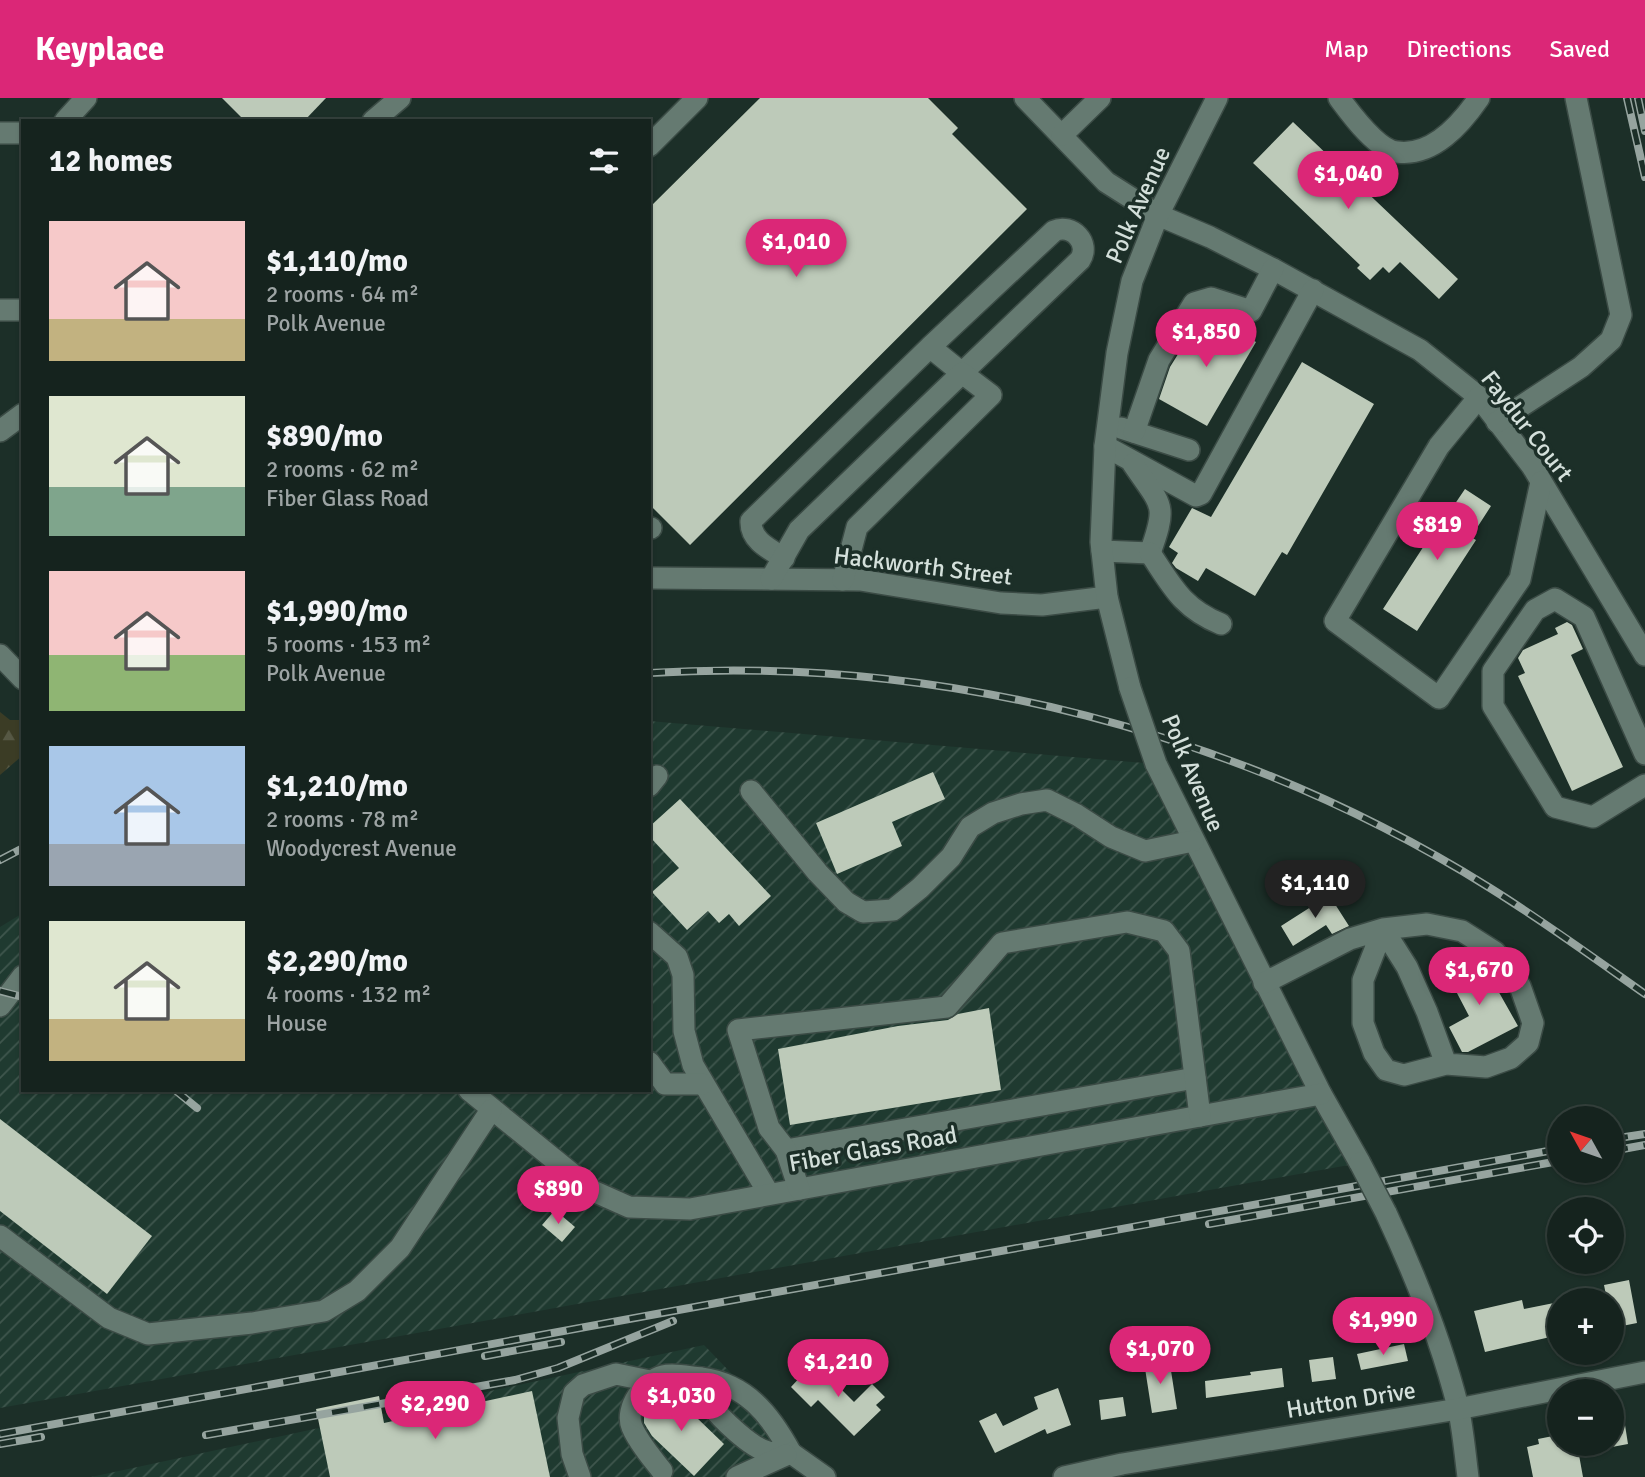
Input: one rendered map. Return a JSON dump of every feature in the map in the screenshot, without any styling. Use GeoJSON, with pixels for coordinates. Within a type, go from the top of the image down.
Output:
{"type":"FeatureCollection","features":[{"type":"Feature","properties":{"kind":"street"},"geometry":{"type":"LineString","coordinates":[[67,119],[86,98]]}},
{"type":"Feature","properties":{"kind":"street"},"geometry":{"type":"LineString","coordinates":[[380,119],[400,98]]}},
{"type":"Feature","properties":{"kind":"street"},"geometry":{"type":"LineString","coordinates":[[651,144],[697,98]]}},
{"type":"Feature","properties":{"kind":"street","name":"Faydur Court"},"geometry":{"type":"LineString","coordinates":[[1025,98],[1106,182],[1157,215],[1210,237],[1273,269],[1420,350],[1479,397],[1541,482],[1645,655]]}},
{"type":"Feature","properties":{"kind":"street"},"geometry":{"type":"LineString","coordinates":[[1062,135],[1100,98]]}},
{"type":"Feature","properties":{"kind":"street","name":"Polk Avenue"},"geometry":{"type":"LineString","coordinates":[[1217,98],[1157,215],[1132,281],[1116,353],[1105,446],[1102,551],[1107,597],[1130,688],[1156,764],[1264,983],[1386,1213],[1413,1270],[1458,1409],[1468,1477]]}},
{"type":"Feature","properties":{"kind":"street"},"geometry":{"type":"LineString","coordinates":[[1339,98],[1373,138],[1395,153],[1416,151],[1442,140],[1465,119],[1479,98]]}},
{"type":"Feature","properties":{"kind":"street"},"geometry":{"type":"LineString","coordinates":[[1497,422],[1581,367],[1611,340],[1620,315],[1576,98]]}},
{"type":"Feature","properties":{"kind":"street"},"geometry":{"type":"LineString","coordinates":[[0,133],[21,133]]}},
{"type":"Feature","properties":{"kind":"street"},"geometry":{"type":"LineString","coordinates":[[771,579],[783,558],[799,530],[1080,260],[1085,252],[1084,245],[1070,229],[1062,227],[1054,231],[751,521],[750,529],[760,543],[783,558]]}},
{"type":"Feature","properties":{"kind":"street"},"geometry":{"type":"LineString","coordinates":[[1134,432],[1159,359],[1194,303],[1211,298],[1251,311],[1273,269]]}},
{"type":"Feature","properties":{"kind":"street"},"geometry":{"type":"LineString","coordinates":[[1105,446],[1196,496],[1201,494],[1313,290]]}},
{"type":"Feature","properties":{"kind":"street"},"geometry":{"type":"LineString","coordinates":[[0,310],[21,310]]}},
{"type":"Feature","properties":{"kind":"street"},"geometry":{"type":"LineString","coordinates":[[843,580],[857,527],[991,395],[930,347]]}},
{"type":"Feature","properties":{"kind":"street"},"geometry":{"type":"LineString","coordinates":[[1479,397],[1439,446],[1335,621],[1439,698],[1520,579],[1541,482]]}},
{"type":"Feature","properties":{"kind":"street"},"geometry":{"type":"LineString","coordinates":[[1108,424],[1189,450]]}},
{"type":"Feature","properties":{"kind":"street"},"geometry":{"type":"LineString","coordinates":[[1130,460],[1160,504],[1162,520],[1150,554]]}},
{"type":"Feature","properties":{"kind":"street"},"geometry":{"type":"LineString","coordinates":[[1102,551],[1150,554]]}},
{"type":"Feature","properties":{"kind":"street"},"geometry":{"type":"LineString","coordinates":[[1150,554],[1180,597],[1194,611],[1221,624]]}},
{"type":"Feature","properties":{"kind":"street","name":"Hackworth Street"},"geometry":{"type":"LineString","coordinates":[[651,578],[860,580],[1001,603],[1042,605],[1107,597]]}},
{"type":"Feature","properties":{"kind":"street"},"geometry":{"type":"LineString","coordinates":[[1645,754],[1584,617],[1555,600],[1535,610],[1493,671],[1493,706],[1555,807],[1593,817],[1645,785]]}},
{"type":"Feature","properties":{"kind":"street"},"geometry":{"type":"LineString","coordinates":[[0,655],[21,677]]}},
{"type":"Feature","properties":{"kind":"street"},"geometry":{"type":"LineString","coordinates":[[751,791],[818,873],[846,902],[863,912],[893,910],[951,857],[970,827],[993,813],[1021,804],[1047,800],[1111,837],[1145,851],[1193,841]]}},
{"type":"Feature","properties":{"kind":"street"},"geometry":{"type":"LineString","coordinates":[[799,1189],[786,1150],[769,1128],[738,1030],[947,1007],[1002,943],[1127,922],[1164,931],[1179,951],[1200,1116]]}},
{"type":"Feature","properties":{"kind":"street"},"geometry":{"type":"LineString","coordinates":[[1264,983],[1350,939],[1383,929],[1427,924],[1462,931],[1495,952],[1520,986],[1533,1023],[1528,1043],[1511,1058],[1486,1067],[1446,1064],[1404,1075],[1386,1070],[1374,1053],[1363,1023],[1363,980],[1383,929]]}},
{"type":"Feature","properties":{"kind":"street"},"geometry":{"type":"LineString","coordinates":[[1383,929],[1407,967],[1446,1064]]}},
{"type":"Feature","properties":{"kind":"street"},"geometry":{"type":"LineString","coordinates":[[651,934],[677,957],[682,975],[684,1031],[693,1065],[769,1195]]}},
{"type":"Feature","properties":{"kind":"street"},"geometry":{"type":"LineString","coordinates":[[0,1006],[21,979]]}},
{"type":"Feature","properties":{"kind":"street"},"geometry":{"type":"LineString","coordinates":[[651,1065],[665,1084],[702,1084]]}},
{"type":"Feature","properties":{"kind":"street"},"geometry":{"type":"LineString","coordinates":[[786,1150],[1195,1078]]}},
{"type":"Feature","properties":{"kind":"street","name":"Fiber Glass Road"},"geometry":{"type":"LineString","coordinates":[[471,1092],[593,1191],[629,1206],[690,1209],[1321,1094]]}},
{"type":"Feature","properties":{"kind":"street"},"geometry":{"type":"LineString","coordinates":[[0,1236],[109,1318],[148,1334],[252,1323],[324,1311],[357,1291],[400,1248],[491,1110]]}},
{"type":"Feature","properties":{"kind":"street","name":"Hutton Drive"},"geometry":{"type":"LineString","coordinates":[[1064,1477],[1122,1464],[1458,1409],[1645,1372]]}},
{"type":"Feature","properties":{"kind":"street"},"geometry":{"type":"LineString","coordinates":[[580,1477],[572,1454],[568,1418],[574,1393],[583,1385],[616,1374],[650,1381]]}},
{"type":"Feature","properties":{"kind":"street"},"geometry":{"type":"LineString","coordinates":[[662,1472],[632,1427],[630,1418],[635,1401],[650,1381],[664,1375],[721,1381],[741,1392],[771,1418],[791,1453]]}},
{"type":"Feature","properties":{"kind":"street"},"geometry":{"type":"LineString","coordinates":[[701,1378],[710,1404],[748,1441],[766,1452],[791,1453],[806,1461],[825,1477]]}},
{"type":"Feature","properties":{"kind":"street"},"geometry":{"type":"LineString","coordinates":[[737,1477],[791,1453]]}},
{"type":"Feature","properties":{"kind":"shaded area"},"geometry":{"type":"Polygon","coordinates":[[[651,721],[1156,764],[1360,1163],[0,1408],[0,927],[21,914],[21,1092],[651,1092],[651,721]]]}},
{"type":"Feature","properties":{"kind":"shaded area"},"geometry":{"type":"Polygon","coordinates":[[[704,1345],[784,1428],[735,1477],[91,1477],[704,1345]]]}},
{"type":"Feature","properties":{"kind":"green space"},"geometry":{"type":"Polygon","coordinates":[[[0,712],[10,720],[21,720],[21,757],[0,775],[0,712]]]}},
{"type":"Feature","properties":{"kind":"building"},"geometry":{"type":"Polygon","coordinates":[[[222,98],[326,98],[306,119],[243,119],[222,98]]]}},
{"type":"Feature","properties":{"kind":"building"},"geometry":{"type":"Polygon","coordinates":[[[760,98],[928,98],[958,128],[952,134],[1027,209],[690,545],[651,506],[651,206],[760,98]]]}},
{"type":"Feature","properties":{"kind":"building"},"geometry":{"type":"Polygon","coordinates":[[[1293,122],[1458,279],[1439,299],[1400,262],[1389,273],[1383,267],[1370,280],[1357,268],[1360,265],[1253,163],[1293,122]]]}},
{"type":"Feature","properties":{"kind":"building"},"geometry":{"type":"Polygon","coordinates":[[[1205,313],[1256,342],[1207,426],[1159,399],[1170,367],[1205,313]]]}},
{"type":"Feature","properties":{"kind":"building"},"geometry":{"type":"Polygon","coordinates":[[[1302,362],[1374,404],[1287,555],[1282,552],[1255,596],[1206,568],[1198,581],[1176,568],[1172,563],[1178,553],[1169,547],[1192,508],[1211,517],[1302,362]]]}},
{"type":"Feature","properties":{"kind":"building"},"geometry":{"type":"Polygon","coordinates":[[[1465,489],[1491,506],[1471,537],[1476,540],[1417,631],[1383,609],[1442,518],[1444,520],[1465,489]]]}},
{"type":"Feature","properties":{"kind":"building"},"geometry":{"type":"Polygon","coordinates":[[[1567,622],[1572,625],[1583,649],[1571,655],[1623,767],[1572,791],[1518,676],[1525,673],[1518,658],[1523,650],[1558,634],[1555,628],[1567,622]]]}},
{"type":"Feature","properties":{"kind":"building"},"geometry":{"type":"Polygon","coordinates":[[[933,772],[945,799],[892,822],[902,846],[837,874],[816,823],[933,772]]]}},
{"type":"Feature","properties":{"kind":"building"},"geometry":{"type":"Polygon","coordinates":[[[680,799],[771,896],[739,926],[729,914],[719,923],[708,911],[687,930],[652,892],[679,868],[651,838],[651,825],[680,799]]]}},
{"type":"Feature","properties":{"kind":"building"},"geometry":{"type":"Polygon","coordinates":[[[1326,890],[1349,926],[1332,934],[1326,925],[1293,946],[1281,926],[1317,903],[1313,898],[1326,890]]]}},
{"type":"Feature","properties":{"kind":"building"},"geometry":{"type":"Polygon","coordinates":[[[1479,957],[1518,1026],[1468,1052],[1462,1052],[1449,1027],[1469,1016],[1447,974],[1479,957]]]}},
{"type":"Feature","properties":{"kind":"building"},"geometry":{"type":"Polygon","coordinates":[[[989,1008],[1001,1090],[790,1125],[778,1049],[898,1026],[948,1020],[958,1014],[989,1008]]]}},
{"type":"Feature","properties":{"kind":"building"},"geometry":{"type":"Polygon","coordinates":[[[0,1119],[152,1236],[107,1294],[0,1211],[0,1119]]]}},
{"type":"Feature","properties":{"kind":"building"},"geometry":{"type":"Polygon","coordinates":[[[555,1210],[575,1227],[562,1242],[542,1225],[555,1210]]]}},
{"type":"Feature","properties":{"kind":"building"},"geometry":{"type":"Polygon","coordinates":[[[1629,1280],[1637,1323],[1624,1326],[1624,1288],[1605,1288],[1604,1285],[1629,1280]]]}},
{"type":"Feature","properties":{"kind":"building"},"geometry":{"type":"Polygon","coordinates":[[[1522,1300],[1524,1309],[1547,1304],[1547,1338],[1485,1352],[1474,1311],[1522,1300]]]}},
{"type":"Feature","properties":{"kind":"building"},"geometry":{"type":"Polygon","coordinates":[[[1404,1344],[1408,1361],[1361,1370],[1357,1354],[1404,1344]]]}},
{"type":"Feature","properties":{"kind":"building"},"geometry":{"type":"Polygon","coordinates":[[[1333,1357],[1336,1379],[1312,1382],[1309,1360],[1333,1357]]]}},
{"type":"Feature","properties":{"kind":"building"},"geometry":{"type":"Polygon","coordinates":[[[1169,1358],[1177,1409],[1152,1413],[1144,1362],[1169,1358]]]}},
{"type":"Feature","properties":{"kind":"building"},"geometry":{"type":"Polygon","coordinates":[[[814,1362],[854,1402],[872,1384],[885,1397],[876,1405],[881,1410],[854,1436],[818,1400],[811,1407],[791,1387],[814,1362]]]}},
{"type":"Feature","properties":{"kind":"building"},"geometry":{"type":"Polygon","coordinates":[[[1282,1368],[1284,1387],[1206,1398],[1205,1381],[1282,1368]]]}},
{"type":"Feature","properties":{"kind":"building"},"geometry":{"type":"Polygon","coordinates":[[[1058,1388],[1071,1425],[1047,1434],[1045,1429],[995,1453],[979,1421],[996,1413],[1003,1426],[1038,1409],[1034,1397],[1058,1388]]]}},
{"type":"Feature","properties":{"kind":"building"},"geometry":{"type":"Polygon","coordinates":[[[667,1389],[724,1444],[694,1476],[652,1436],[644,1423],[644,1413],[667,1389]]]}},
{"type":"Feature","properties":{"kind":"building"},"geometry":{"type":"Polygon","coordinates":[[[532,1391],[550,1477],[330,1477],[316,1409],[379,1396],[384,1423],[532,1391]]]}},
{"type":"Feature","properties":{"kind":"building"},"geometry":{"type":"Polygon","coordinates":[[[1123,1397],[1126,1416],[1101,1420],[1099,1400],[1123,1397]]]}},
{"type":"Feature","properties":{"kind":"building"},"geometry":{"type":"Polygon","coordinates":[[[1624,1425],[1628,1444],[1624,1445],[1624,1425]]]}},
{"type":"Feature","properties":{"kind":"building"},"geometry":{"type":"Polygon","coordinates":[[[1547,1437],[1547,1456],[1579,1456],[1583,1477],[1533,1477],[1527,1447],[1539,1444],[1538,1439],[1547,1437]]]}},
{"type":"Feature","properties":{"kind":"railway"},"geometry":{"type":"LineString","coordinates":[[1627,98],[1645,177]]}},
{"type":"Feature","properties":{"kind":"railway"},"geometry":{"type":"LineString","coordinates":[[1638,98],[1645,131]]}},
{"type":"Feature","properties":{"kind":"railway"},"geometry":{"type":"LineString","coordinates":[[651,673],[759,671],[869,677],[978,692],[1086,716],[1192,747],[1295,786],[1395,834],[1490,888],[1645,994]]}},
{"type":"Feature","properties":{"kind":"railway"},"geometry":{"type":"LineString","coordinates":[[0,860],[21,849]]}},
{"type":"Feature","properties":{"kind":"railway"},"geometry":{"type":"LineString","coordinates":[[0,991],[21,996]]}},
{"type":"Feature","properties":{"kind":"railway"},"geometry":{"type":"LineString","coordinates":[[177,1092],[197,1108]]}},
{"type":"Feature","properties":{"kind":"railway"},"geometry":{"type":"LineString","coordinates":[[1624,1137],[1645,1134]]}},
{"type":"Feature","properties":{"kind":"railway"},"geometry":{"type":"LineString","coordinates":[[1624,1149],[1645,1145]]}},
{"type":"Feature","properties":{"kind":"railway"},"geometry":{"type":"LineString","coordinates":[[0,1434],[1547,1151]]}},
{"type":"Feature","properties":{"kind":"railway"},"geometry":{"type":"LineString","coordinates":[[1209,1224],[1547,1163]]}},
{"type":"Feature","properties":{"kind":"railway"},"geometry":{"type":"LineString","coordinates":[[206,1435],[515,1380],[558,1368],[673,1321]]}},
{"type":"Feature","properties":{"kind":"railway"},"geometry":{"type":"LineString","coordinates":[[485,1356],[561,1342]]}},
{"type":"Feature","properties":{"kind":"railway"},"geometry":{"type":"LineString","coordinates":[[0,1444],[41,1437]]}}]}
